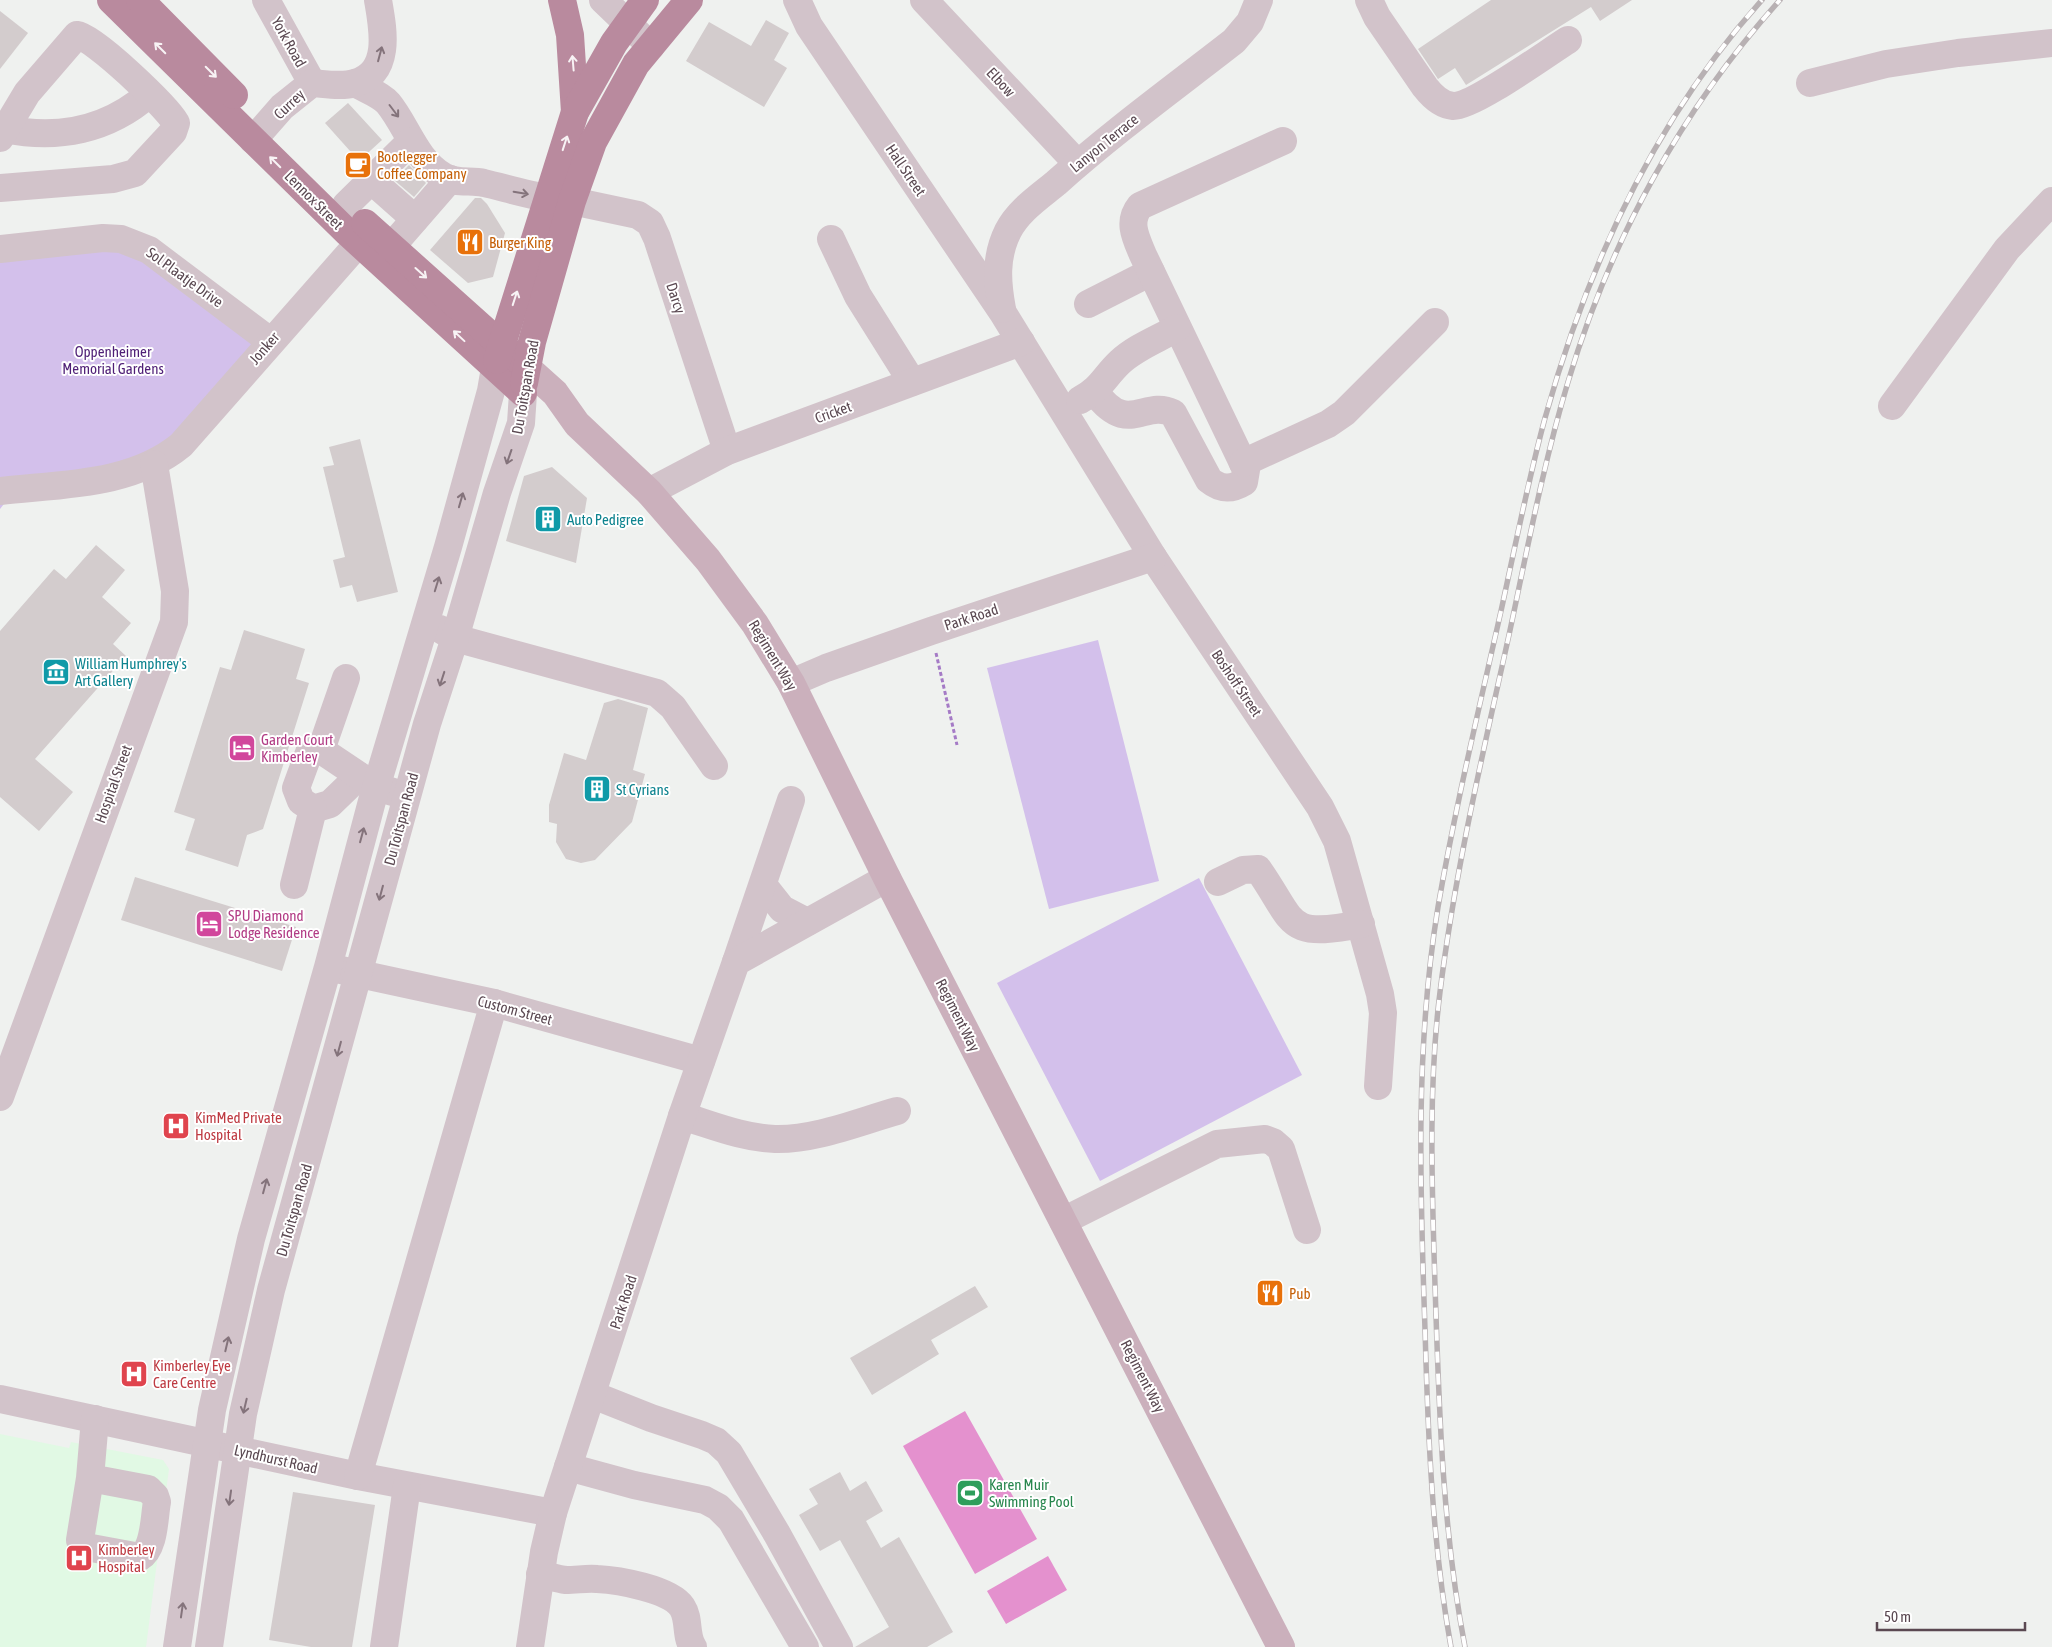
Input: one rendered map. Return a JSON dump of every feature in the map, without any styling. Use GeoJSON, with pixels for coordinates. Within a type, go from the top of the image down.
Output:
{"type":"FeatureCollection","features":[{"type":"Feature","properties":{"kind":"highway","name":"Lennox Street"},"geometry":{"type":"LineString","coordinates":[[111,0],[260,133],[346,205],[364,235],[391,247],[498,357]]}},
{"type":"Feature","properties":{"kind":"highway","name":"Lennox Street"},"geometry":{"type":"LineString","coordinates":[[140,0],[260,133],[364,235],[524,380]]}},
{"type":"Feature","properties":{"kind":"highway"},"geometry":{"type":"LineString","coordinates":[[562,0],[570,35],[575,112]]}},
{"type":"Feature","properties":{"kind":"highway","name":"Du Toitspan Road"},"geometry":{"type":"LineString","coordinates":[[498,357],[560,200],[587,156],[601,126],[636,64],[689,0]]}},
{"type":"Feature","properties":{"kind":"highway","name":"Du Toitspan Road"},"geometry":{"type":"LineString","coordinates":[[524,380],[560,200],[575,112],[614,43],[637,7]]}},
{"type":"Feature","properties":{"kind":"main road","name":"Regiment Way"},"geometry":{"type":"LineString","coordinates":[[524,380],[555,393],[577,424],[649,492],[726,582],[756,624],[792,684],[887,878],[1281,1647]]}},
{"type":"Feature","properties":{"kind":"street","name":"York Road"},"geometry":{"type":"LineString","coordinates":[[266,0],[312,83]]}},
{"type":"Feature","properties":{"kind":"street"},"geometry":{"type":"LineString","coordinates":[[378,0],[384,32],[382,56],[372,73],[355,83],[386,101],[411,141],[430,164],[443,176],[450,179],[391,247]]}},
{"type":"Feature","properties":{"kind":"street"},"geometry":{"type":"LineString","coordinates":[[603,0],[637,7],[659,37]]}},
{"type":"Feature","properties":{"kind":"street","name":"Hall Street"},"geometry":{"type":"LineString","coordinates":[[797,0],[809,26],[1003,313]]}},
{"type":"Feature","properties":{"kind":"street","name":"Elbow"},"geometry":{"type":"LineString","coordinates":[[924,0],[1077,164]]}},
{"type":"Feature","properties":{"kind":"street","name":"Lanyon Terrace"},"geometry":{"type":"LineString","coordinates":[[1003,313],[998,275],[1001,250],[1008,232],[1022,213],[1077,164],[1234,41],[1250,22],[1259,0]]}},
{"type":"Feature","properties":{"kind":"street"},"geometry":{"type":"LineString","coordinates":[[1369,0],[1386,31],[1425,87],[1434,97],[1453,106],[1473,100],[1568,40]]}},
{"type":"Feature","properties":{"kind":"street"},"geometry":{"type":"LineString","coordinates":[[0,188],[113,179],[134,173],[176,128],[173,118],[149,94],[91,41],[77,35],[27,93],[3,133],[44,134],[84,129],[126,112],[149,94]]}},
{"type":"Feature","properties":{"kind":"street"},"geometry":{"type":"LineString","coordinates":[[1810,82],[1886,64],[1958,53],[2052,43]]}},
{"type":"Feature","properties":{"kind":"street","name":"Currey"},"geometry":{"type":"LineString","coordinates":[[260,133],[282,107],[312,83],[355,83]]}},
{"type":"Feature","properties":{"kind":"street"},"geometry":{"type":"LineString","coordinates":[[346,205],[411,141]]}},
{"type":"Feature","properties":{"kind":"street"},"geometry":{"type":"LineString","coordinates":[[1095,392],[1102,401],[1121,414],[1129,416],[1162,410],[1173,413],[1209,480],[1216,486],[1226,488],[1244,482],[1246,470],[1243,463],[1151,272],[1134,234],[1132,222],[1140,206],[1283,141]]}},
{"type":"Feature","properties":{"kind":"street","name":"Darcy"},"geometry":{"type":"LineString","coordinates":[[450,179],[483,183],[513,192],[638,215],[650,223],[657,238],[727,451]]}},
{"type":"Feature","properties":{"kind":"street"},"geometry":{"type":"LineString","coordinates":[[371,180],[415,220]]}},
{"type":"Feature","properties":{"kind":"street"},"geometry":{"type":"LineString","coordinates":[[1892,406],[2007,250],[2052,201]]}},
{"type":"Feature","properties":{"kind":"street","name":"Jonker"},"geometry":{"type":"LineString","coordinates":[[154,464],[181,445],[364,235]]}},
{"type":"Feature","properties":{"kind":"street","name":"Sol Plaatje Drive"},"geometry":{"type":"LineString","coordinates":[[0,249],[103,238],[121,239],[149,250],[270,341]]}},
{"type":"Feature","properties":{"kind":"street"},"geometry":{"type":"LineString","coordinates":[[831,239],[858,296],[912,382]]}},
{"type":"Feature","properties":{"kind":"street"},"geometry":{"type":"LineString","coordinates":[[1088,304],[1151,272]]}},
{"type":"Feature","properties":{"kind":"street","name":"Boshoff Street"},"geometry":{"type":"LineString","coordinates":[[1003,313],[1154,557],[1320,806],[1337,841],[1380,994],[1383,1013],[1378,1086]]}},
{"type":"Feature","properties":{"kind":"street"},"geometry":{"type":"LineString","coordinates":[[1243,463],[1328,424],[1344,413],[1435,322]]}},
{"type":"Feature","properties":{"kind":"street"},"geometry":{"type":"LineString","coordinates":[[1062,411],[1095,392],[1120,362],[1133,352],[1177,328]]}},
{"type":"Feature","properties":{"kind":"street","name":"Cricket"},"geometry":{"type":"LineString","coordinates":[[649,492],[727,451],[1021,342]]}},
{"type":"Feature","properties":{"kind":"street","name":"Du Toitspan Road"},"geometry":{"type":"LineString","coordinates":[[177,1647],[212,1410],[251,1239],[328,967],[367,782],[426,620],[491,391],[498,357]]}},
{"type":"Feature","properties":{"kind":"street","name":"Du Toitspan Road"},"geometry":{"type":"LineString","coordinates":[[209,1647],[242,1414],[271,1290],[360,973],[427,724],[455,638],[497,493],[521,423],[524,380]]}},
{"type":"Feature","properties":{"kind":"street"},"geometry":{"type":"LineString","coordinates":[[0,492],[114,477],[154,464]]}},
{"type":"Feature","properties":{"kind":"street","name":"Hospital Street"},"geometry":{"type":"LineString","coordinates":[[0,1097],[174,622],[175,591],[154,464]]}},
{"type":"Feature","properties":{"kind":"street","name":"Park Road"},"geometry":{"type":"LineString","coordinates":[[792,684],[826,668],[931,631],[1154,557]]}},
{"type":"Feature","properties":{"kind":"street"},"geometry":{"type":"LineString","coordinates":[[426,620],[455,638],[657,693],[674,706],[714,766]]}},
{"type":"Feature","properties":{"kind":"street"},"geometry":{"type":"LineString","coordinates":[[321,750],[346,678]]}},
{"type":"Feature","properties":{"kind":"street"},"geometry":{"type":"LineString","coordinates":[[313,809],[301,801],[296,788],[310,750],[316,748],[367,782],[407,797]]}},
{"type":"Feature","properties":{"kind":"street"},"geometry":{"type":"LineString","coordinates":[[313,809],[330,804],[367,782]]}},
{"type":"Feature","properties":{"kind":"street","name":"Park Road"},"geometry":{"type":"LineString","coordinates":[[530,1647],[540,1574],[554,1513],[568,1466],[593,1395],[682,1116],[791,800]]}},
{"type":"Feature","properties":{"kind":"street"},"geometry":{"type":"LineString","coordinates":[[294,885],[313,809]]}},
{"type":"Feature","properties":{"kind":"street"},"geometry":{"type":"LineString","coordinates":[[1218,882],[1243,870],[1258,869],[1293,923],[1310,929],[1331,930],[1361,924]]}},
{"type":"Feature","properties":{"kind":"street"},"geometry":{"type":"LineString","coordinates":[[736,962],[887,878]]}},
{"type":"Feature","properties":{"kind":"street"},"geometry":{"type":"LineString","coordinates":[[763,885],[782,909],[807,922]]}},
{"type":"Feature","properties":{"kind":"street","name":"Custom Street"},"geometry":{"type":"LineString","coordinates":[[328,967],[494,1003],[701,1061]]}},
{"type":"Feature","properties":{"kind":"street"},"geometry":{"type":"LineString","coordinates":[[358,1476],[494,1003]]}},
{"type":"Feature","properties":{"kind":"street"},"geometry":{"type":"LineString","coordinates":[[682,1116],[748,1136],[775,1139],[802,1137],[897,1111]]}},
{"type":"Feature","properties":{"kind":"street"},"geometry":{"type":"LineString","coordinates":[[1064,1222],[1217,1144],[1265,1139],[1273,1142],[1281,1149],[1307,1230]]}},
{"type":"Feature","properties":{"kind":"street"},"geometry":{"type":"LineString","coordinates":[[593,1395],[716,1441],[729,1453],[839,1647]]}},
{"type":"Feature","properties":{"kind":"street","name":"Lyndhurst Road"},"geometry":{"type":"LineString","coordinates":[[0,1399],[358,1476],[554,1513]]}},
{"type":"Feature","properties":{"kind":"street"},"geometry":{"type":"LineString","coordinates":[[90,1478],[95,1420]]}},
{"type":"Feature","properties":{"kind":"street"},"geometry":{"type":"LineString","coordinates":[[568,1466],[634,1485],[705,1500],[718,1507],[731,1520],[799,1636],[820,1611]]}},
{"type":"Feature","properties":{"kind":"street"},"geometry":{"type":"LineString","coordinates":[[384,1647],[407,1486]]}},
{"type":"Feature","properties":{"kind":"street"},"geometry":{"type":"LineString","coordinates":[[540,1574],[565,1580],[598,1579],[638,1586],[670,1596],[682,1606],[688,1620],[690,1643],[693,1647]]}},
{"type":"Feature","properties":{"kind":"path"},"geometry":{"type":"LineString","coordinates":[[931,631],[957,745]]}},
{"type":"Feature","properties":{"kind":"shaded area","name":"Karen Muir Swimming Pool"},"geometry":{"type":"Polygon","coordinates":[[[965,1411],[1037,1539],[975,1574],[903,1446],[965,1411]]]}},
{"type":"Feature","properties":{"kind":"shaded area","name":"Kimberley Hospital"},"geometry":{"type":"Polygon","coordinates":[[[0,1434],[69,1448],[71,1442],[163,1460],[169,1469],[146,1647],[0,1647],[0,1434]]]}},
{"type":"Feature","properties":{"kind":"shaded area"},"geometry":{"type":"Polygon","coordinates":[[[1048,1556],[1067,1590],[1006,1624],[987,1591],[1048,1556]]]}},
{"type":"Feature","properties":{"kind":"green space","name":"Oppenheimer Memorial Gardens"},"geometry":{"type":"Polygon","coordinates":[[[130,241],[272,350],[165,469],[11,495],[0,509],[0,254],[130,241]]]}},
{"type":"Feature","properties":{"kind":"green space"},"geometry":{"type":"Polygon","coordinates":[[[1098,640],[1159,881],[1049,909],[987,668],[1098,640]]]}},
{"type":"Feature","properties":{"kind":"green space"},"geometry":{"type":"Polygon","coordinates":[[[1199,878],[1302,1075],[1100,1181],[997,983],[1199,878]]]}},
{"type":"Feature","properties":{"kind":"building"},"geometry":{"type":"Polygon","coordinates":[[[1491,0],[1632,0],[1600,21],[1591,7],[1466,85],[1455,68],[1438,79],[1418,49],[1491,0]]]}},
{"type":"Feature","properties":{"kind":"building"},"geometry":{"type":"Polygon","coordinates":[[[0,11],[28,33],[0,69],[0,11]]]}},
{"type":"Feature","properties":{"kind":"building"},"geometry":{"type":"Polygon","coordinates":[[[766,20],[789,33],[774,60],[787,68],[764,107],[686,61],[709,22],[751,46],[766,20]]]}},
{"type":"Feature","properties":{"kind":"building"},"geometry":{"type":"Polygon","coordinates":[[[348,103],[382,140],[359,161],[325,123],[348,103]]]}},
{"type":"Feature","properties":{"kind":"building"},"geometry":{"type":"Polygon","coordinates":[[[409,165],[426,183],[414,197],[394,180],[409,165]]]}},
{"type":"Feature","properties":{"kind":"building","name":"Burger King"},"geometry":{"type":"Polygon","coordinates":[[[475,198],[481,198],[487,204],[505,233],[493,277],[468,283],[430,250],[475,198]]]}},
{"type":"Feature","properties":{"kind":"building"},"geometry":{"type":"Polygon","coordinates":[[[360,439],[398,592],[357,602],[352,585],[340,588],[333,560],[345,557],[323,467],[334,465],[329,447],[360,439]]]}},
{"type":"Feature","properties":{"kind":"building","name":"Auto Pedigree"},"geometry":{"type":"Polygon","coordinates":[[[552,467],[587,498],[576,563],[506,541],[524,476],[552,467]]]}},
{"type":"Feature","properties":{"kind":"building","name":"William Humphrey's Art Gallery"},"geometry":{"type":"Polygon","coordinates":[[[96,545],[125,570],[102,597],[131,623],[113,644],[126,656],[35,759],[73,792],[39,831],[0,797],[0,631],[54,569],[66,579],[96,545]]]}},
{"type":"Feature","properties":{"kind":"building","name":"Garden Court Kimberley"},"geometry":{"type":"Polygon","coordinates":[[[244,630],[305,649],[296,679],[309,683],[263,829],[247,835],[238,867],[185,850],[195,819],[174,812],[220,667],[231,670],[244,630]]]}},
{"type":"Feature","properties":{"kind":"building","name":"St Cyrians"},"geometry":{"type":"Polygon","coordinates":[[[618,699],[648,708],[633,770],[645,774],[632,822],[595,860],[581,863],[566,859],[556,842],[557,824],[549,822],[549,805],[564,753],[586,760],[604,703],[618,699]]]}},
{"type":"Feature","properties":{"kind":"building","name":"SPU Diamond Lodge Residence"},"geometry":{"type":"Polygon","coordinates":[[[135,877],[296,927],[282,971],[121,920],[135,877]]]}},
{"type":"Feature","properties":{"kind":"building"},"geometry":{"type":"Polygon","coordinates":[[[975,1286],[988,1307],[931,1340],[939,1354],[872,1395],[850,1358],[975,1286]]]}},
{"type":"Feature","properties":{"kind":"building"},"geometry":{"type":"Polygon","coordinates":[[[840,1472],[850,1491],[866,1481],[883,1511],[866,1521],[881,1548],[899,1537],[953,1632],[927,1647],[855,1647],[889,1627],[840,1540],[820,1551],[799,1515],[818,1504],[809,1489],[840,1472]]]}},
{"type":"Feature","properties":{"kind":"building"},"geometry":{"type":"Polygon","coordinates":[[[293,1492],[375,1505],[352,1647],[311,1647],[269,1640],[293,1492]]]}},
{"type":"Feature","properties":{"kind":"railway"},"geometry":{"type":"LineString","coordinates":[[1451,1647],[1439,1568],[1432,1489],[1426,1369],[1421,1170],[1422,1065],[1431,960],[1438,907],[1452,833],[1533,466],[1562,361],[1582,304],[1604,249],[1658,144],[1689,94],[1724,46],[1762,0]]}},
{"type":"Feature","properties":{"kind":"railway"},"geometry":{"type":"LineString","coordinates":[[1465,1647],[1457,1602],[1446,1512],[1436,1331],[1433,1212],[1432,1101],[1436,1028],[1453,902],[1543,476],[1559,413],[1585,330],[1627,228],[1680,132],[1744,42],[1780,0]]}},
{"type":"Feature","properties":{"kind":"place","name":"Bootlegger Coffee Company"},"geometry":{"type":"Point","coordinates":[358,165]}},
{"type":"Feature","properties":{"kind":"place","name":"Burger King"},"geometry":{"type":"Point","coordinates":[470,242]}},
{"type":"Feature","properties":{"kind":"place","name":"Auto Pedigree"},"geometry":{"type":"Point","coordinates":[548,519]}},
{"type":"Feature","properties":{"kind":"place","name":"William Humphrey's Art Gallery"},"geometry":{"type":"Point","coordinates":[56,672]}},
{"type":"Feature","properties":{"kind":"place","name":"Garden Court Kimberley"},"geometry":{"type":"Point","coordinates":[242,748]}},
{"type":"Feature","properties":{"kind":"place","name":"St Cyrians"},"geometry":{"type":"Point","coordinates":[597,789]}},
{"type":"Feature","properties":{"kind":"place","name":"SPU Diamond Lodge Residence"},"geometry":{"type":"Point","coordinates":[209,924]}},
{"type":"Feature","properties":{"kind":"place","name":"KimMed Private Hospital"},"geometry":{"type":"Point","coordinates":[176,1126]}},
{"type":"Feature","properties":{"kind":"place","name":"Pub"},"geometry":{"type":"Point","coordinates":[1270,1293]}},
{"type":"Feature","properties":{"kind":"place","name":"Kimberley Eye Care Centre"},"geometry":{"type":"Point","coordinates":[134,1374]}},
{"type":"Feature","properties":{"kind":"place","name":"Karen Muir Swimming Pool"},"geometry":{"type":"Point","coordinates":[970,1493]}},
{"type":"Feature","properties":{"kind":"place","name":"Kimberley Hospital"},"geometry":{"type":"Point","coordinates":[79,1558]}}]}
